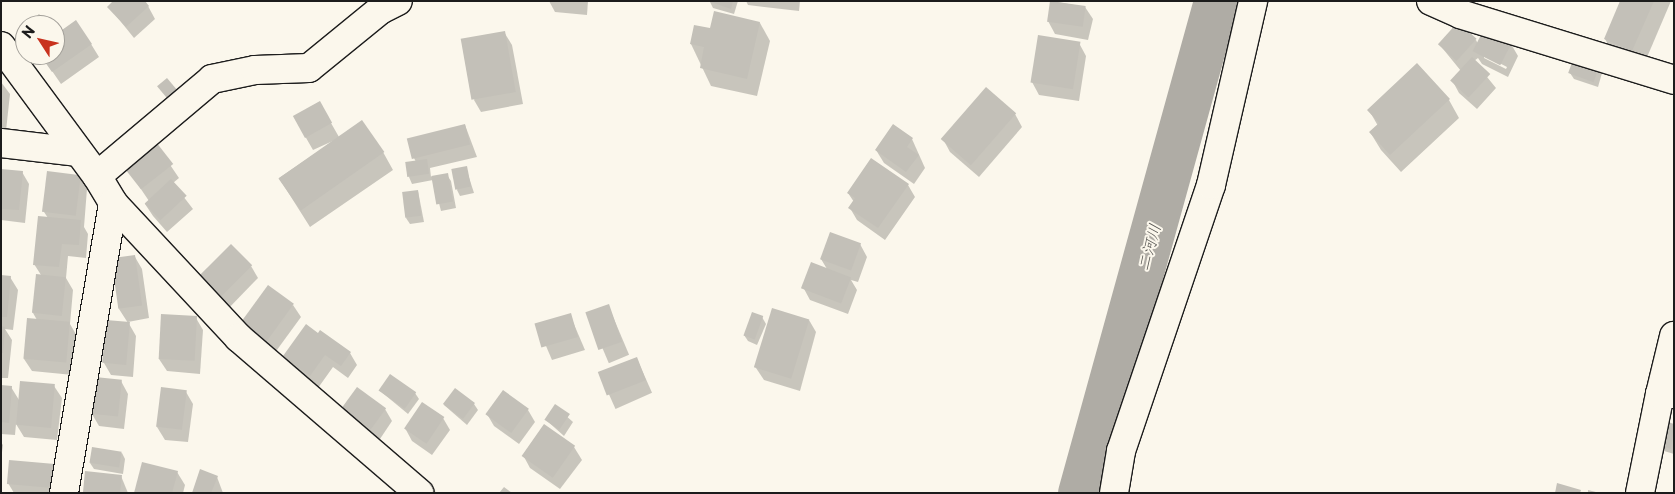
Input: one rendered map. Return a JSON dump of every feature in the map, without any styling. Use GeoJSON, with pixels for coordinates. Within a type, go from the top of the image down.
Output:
{"type":"FeatureCollection","features":[{"type":"Feature","properties":{"kind":"street"},"geometry":{"type":"LineString","coordinates":[[97,176],[212,79],[255,70],[309,68],[380,10],[398,1]]}},
{"type":"Feature","properties":{"kind":"street"},"geometry":{"type":"LineString","coordinates":[[1114,493],[1121,451],[1211,185],[1253,1]]}},
{"type":"Feature","properties":{"kind":"street"},"geometry":{"type":"LineString","coordinates":[[1431,1],[1460,14],[1674,80]]}},
{"type":"Feature","properties":{"kind":"street"},"geometry":{"type":"LineString","coordinates":[[1,46],[97,176],[113,202],[238,338],[419,493]]}},
{"type":"Feature","properties":{"kind":"street"},"geometry":{"type":"LineString","coordinates":[[1,143],[78,152]]}},
{"type":"Feature","properties":{"kind":"street"},"geometry":{"type":"LineString","coordinates":[[64,493],[113,202]]}},
{"type":"Feature","properties":{"kind":"street"},"geometry":{"type":"LineString","coordinates":[[1640,493],[1667,394],[1674,336]]}},
{"type":"Feature","properties":{"kind":"building"},"geometry":{"type":"Polygon","coordinates":[[[113,1],[145,1],[149,6],[126,27],[107,7],[113,1]]]}},
{"type":"Feature","properties":{"kind":"building"},"geometry":{"type":"Polygon","coordinates":[[[708,1],[733,1],[731,9],[708,1]]]}},
{"type":"Feature","properties":{"kind":"building"},"geometry":{"type":"Polygon","coordinates":[[[1050,1],[1086,6],[1083,27],[1047,22],[1050,1]]]}},
{"type":"Feature","properties":{"kind":"building"},"geometry":{"type":"Polygon","coordinates":[[[1620,1],[1654,1],[1632,51],[1604,39],[1620,1]]]}},
{"type":"Feature","properties":{"kind":"building"},"geometry":{"type":"Polygon","coordinates":[[[714,11],[760,22],[747,79],[700,68],[704,47],[690,44],[694,25],[710,28],[714,11]]]}},
{"type":"Feature","properties":{"kind":"building"},"geometry":{"type":"Polygon","coordinates":[[[76,20],[92,44],[65,63],[65,28],[76,20]]]}},
{"type":"Feature","properties":{"kind":"building"},"geometry":{"type":"Polygon","coordinates":[[[1458,22],[1477,39],[1457,61],[1438,44],[1458,22]]]}},
{"type":"Feature","properties":{"kind":"building"},"geometry":{"type":"Polygon","coordinates":[[[1484,29],[1512,43],[1500,65],[1473,51],[1484,29]]]}},
{"type":"Feature","properties":{"kind":"building"},"geometry":{"type":"Polygon","coordinates":[[[505,31],[516,92],[471,100],[461,39],[505,31]]]}},
{"type":"Feature","properties":{"kind":"building"},"geometry":{"type":"Polygon","coordinates":[[[1038,35],[1080,42],[1073,89],[1030,82],[1038,35]]]}},
{"type":"Feature","properties":{"kind":"building"},"geometry":{"type":"Polygon","coordinates":[[[1472,57],[1490,74],[1468,97],[1450,80],[1472,57]]]}},
{"type":"Feature","properties":{"kind":"building"},"geometry":{"type":"Polygon","coordinates":[[[1574,57],[1599,66],[1594,82],[1568,73],[1574,57]]]}},
{"type":"Feature","properties":{"kind":"building"},"geometry":{"type":"Polygon","coordinates":[[[1417,63],[1450,99],[1390,155],[1369,132],[1379,123],[1367,110],[1417,63]]]}},
{"type":"Feature","properties":{"kind":"building"},"geometry":{"type":"Polygon","coordinates":[[[47,65],[62,65],[52,72],[47,65]]]}},
{"type":"Feature","properties":{"kind":"building"},"geometry":{"type":"Polygon","coordinates":[[[167,78],[177,90],[167,99],[157,86],[167,78]]]}},
{"type":"Feature","properties":{"kind":"building"},"geometry":{"type":"Polygon","coordinates":[[[986,87],[1016,113],[971,165],[941,139],[986,87]]]}},
{"type":"Feature","properties":{"kind":"building"},"geometry":{"type":"Polygon","coordinates":[[[320,101],[332,123],[305,138],[293,116],[320,101]]]}},
{"type":"Feature","properties":{"kind":"building"},"geometry":{"type":"Polygon","coordinates":[[[362,120],[384,152],[301,210],[278,179],[362,120]]]}},
{"type":"Feature","properties":{"kind":"building"},"geometry":{"type":"Polygon","coordinates":[[[465,124],[470,144],[412,159],[407,139],[465,124]]]}},
{"type":"Feature","properties":{"kind":"building"},"geometry":{"type":"Polygon","coordinates":[[[893,124],[913,138],[907,147],[919,155],[906,172],[875,150],[893,124]]]}},
{"type":"Feature","properties":{"kind":"building"},"geometry":{"type":"Polygon","coordinates":[[[156,142],[173,164],[141,189],[124,167],[156,142]]]}},
{"type":"Feature","properties":{"kind":"building"},"geometry":{"type":"Polygon","coordinates":[[[871,158],[909,184],[878,228],[848,208],[855,198],[847,193],[871,158]]]}},
{"type":"Feature","properties":{"kind":"building"},"geometry":{"type":"Polygon","coordinates":[[[427,159],[429,174],[407,177],[405,162],[427,159]]]}},
{"type":"Feature","properties":{"kind":"building"},"geometry":{"type":"Polygon","coordinates":[[[467,166],[471,187],[455,190],[451,169],[467,166]]]}},
{"type":"Feature","properties":{"kind":"building"},"geometry":{"type":"Polygon","coordinates":[[[1,169],[23,171],[19,210],[1,209],[1,169]]]}},
{"type":"Feature","properties":{"kind":"building"},"geometry":{"type":"Polygon","coordinates":[[[47,171],[81,175],[76,216],[42,212],[47,171]]]}},
{"type":"Feature","properties":{"kind":"building"},"geometry":{"type":"Polygon","coordinates":[[[448,173],[453,202],[436,205],[431,176],[448,173]]]}},
{"type":"Feature","properties":{"kind":"building"},"geometry":{"type":"Polygon","coordinates":[[[171,179],[187,196],[160,220],[145,204],[171,179]]]}},
{"type":"Feature","properties":{"kind":"building"},"geometry":{"type":"Polygon","coordinates":[[[418,190],[421,216],[405,218],[402,192],[418,190]]]}},
{"type":"Feature","properties":{"kind":"building"},"geometry":{"type":"Polygon","coordinates":[[[38,216],[81,220],[79,245],[62,244],[59,267],[33,265],[38,216]]]}},
{"type":"Feature","properties":{"kind":"building"},"geometry":{"type":"Polygon","coordinates":[[[830,232],[861,243],[851,271],[820,259],[830,232]]]}},
{"type":"Feature","properties":{"kind":"building"},"geometry":{"type":"Polygon","coordinates":[[[231,244],[252,265],[216,301],[195,280],[231,244]]]}},
{"type":"Feature","properties":{"kind":"building"},"geometry":{"type":"Polygon","coordinates":[[[135,255],[142,306],[118,309],[111,258],[135,255]]]}},
{"type":"Feature","properties":{"kind":"building"},"geometry":{"type":"Polygon","coordinates":[[[811,262],[851,277],[841,304],[801,288],[811,262]]]}},
{"type":"Feature","properties":{"kind":"building"},"geometry":{"type":"Polygon","coordinates":[[[36,274],[66,277],[62,316],[32,313],[36,274]]]}},
{"type":"Feature","properties":{"kind":"building"},"geometry":{"type":"Polygon","coordinates":[[[1,275],[11,276],[7,317],[1,317],[1,275]]]}},
{"type":"Feature","properties":{"kind":"building"},"geometry":{"type":"Polygon","coordinates":[[[268,285],[294,304],[266,343],[240,324],[268,285]]]}},
{"type":"Feature","properties":{"kind":"building"},"geometry":{"type":"Polygon","coordinates":[[[609,304],[622,342],[598,350],[585,312],[609,304]]]}},
{"type":"Feature","properties":{"kind":"building"},"geometry":{"type":"Polygon","coordinates":[[[772,308],[809,319],[791,379],[754,367],[772,308]]]}},
{"type":"Feature","properties":{"kind":"building"},"geometry":{"type":"Polygon","coordinates":[[[752,312],[763,316],[755,340],[743,335],[752,312]]]}},
{"type":"Feature","properties":{"kind":"building"},"geometry":{"type":"Polygon","coordinates":[[[571,313],[578,337],[541,348],[534,323],[571,313]]]}},
{"type":"Feature","properties":{"kind":"building"},"geometry":{"type":"Polygon","coordinates":[[[161,314],[197,316],[195,361],[159,359],[161,314]]]}},
{"type":"Feature","properties":{"kind":"building"},"geometry":{"type":"Polygon","coordinates":[[[27,318],[70,322],[66,363],[23,359],[27,318]]]}},
{"type":"Feature","properties":{"kind":"building"},"geometry":{"type":"Polygon","coordinates":[[[106,320],[130,322],[126,365],[102,363],[106,320]]]}},
{"type":"Feature","properties":{"kind":"building"},"geometry":{"type":"Polygon","coordinates":[[[306,324],[318,333],[320,330],[351,352],[341,366],[325,355],[310,376],[283,356],[306,324]]]}},
{"type":"Feature","properties":{"kind":"building"},"geometry":{"type":"Polygon","coordinates":[[[1,326],[5,327],[3,353],[1,353],[1,326]]]}},
{"type":"Feature","properties":{"kind":"building"},"geometry":{"type":"Polygon","coordinates":[[[637,357],[646,380],[607,395],[598,372],[637,357]]]}},
{"type":"Feature","properties":{"kind":"building"},"geometry":{"type":"Polygon","coordinates":[[[390,374],[416,392],[405,409],[379,390],[390,374]]]}},
{"type":"Feature","properties":{"kind":"building"},"geometry":{"type":"Polygon","coordinates":[[[95,377],[122,380],[118,417],[91,414],[95,377]]]}},
{"type":"Feature","properties":{"kind":"building"},"geometry":{"type":"Polygon","coordinates":[[[20,381],[55,384],[51,428],[16,425],[20,381]]]}},
{"type":"Feature","properties":{"kind":"building"},"geometry":{"type":"Polygon","coordinates":[[[1,385],[12,386],[9,423],[1,422],[1,385]]]}},
{"type":"Feature","properties":{"kind":"building"},"geometry":{"type":"Polygon","coordinates":[[[161,387],[187,390],[182,430],[156,427],[161,387]]]}},
{"type":"Feature","properties":{"kind":"building"},"geometry":{"type":"Polygon","coordinates":[[[357,387],[386,408],[371,429],[342,408],[357,387]]]}},
{"type":"Feature","properties":{"kind":"building"},"geometry":{"type":"Polygon","coordinates":[[[455,388],[475,403],[463,419],[443,404],[455,388]]]}},
{"type":"Feature","properties":{"kind":"building"},"geometry":{"type":"Polygon","coordinates":[[[503,390],[529,409],[511,433],[485,414],[503,390]]]}},
{"type":"Feature","properties":{"kind":"building"},"geometry":{"type":"Polygon","coordinates":[[[422,402],[444,417],[426,444],[404,429],[422,402]]]}},
{"type":"Feature","properties":{"kind":"building"},"geometry":{"type":"Polygon","coordinates":[[[555,404],[570,414],[559,430],[544,420],[555,404]]]}},
{"type":"Feature","properties":{"kind":"building"},"geometry":{"type":"Polygon","coordinates":[[[1665,421],[1674,424],[1671,449],[1659,445],[1665,421]]]}},
{"type":"Feature","properties":{"kind":"building"},"geometry":{"type":"Polygon","coordinates":[[[544,424],[575,446],[553,478],[522,456],[544,424]]]}},
{"type":"Feature","properties":{"kind":"building"},"geometry":{"type":"Polygon","coordinates":[[[92,447],[122,452],[119,467],[89,463],[92,447]]]}},
{"type":"Feature","properties":{"kind":"building"},"geometry":{"type":"Polygon","coordinates":[[[9,460],[55,464],[53,488],[7,484],[9,460]]]}},
{"type":"Feature","properties":{"kind":"building"},"geometry":{"type":"Polygon","coordinates":[[[142,462],[178,471],[172,493],[134,493],[142,462]]]}},
{"type":"Feature","properties":{"kind":"building"},"geometry":{"type":"Polygon","coordinates":[[[200,469],[218,476],[211,493],[192,493],[200,469]]]}},
{"type":"Feature","properties":{"kind":"building"},"geometry":{"type":"Polygon","coordinates":[[[85,471],[122,475],[120,493],[83,492],[85,471]]]}},
{"type":"Feature","properties":{"kind":"building"},"geometry":{"type":"Polygon","coordinates":[[[1557,483],[1581,490],[1580,493],[1555,493],[1557,483]]]}},
{"type":"Feature","properties":{"kind":"waterway","name":"二河川"},"geometry":{"type":"LineString","coordinates":[[1080,493],[1216,1]]}}]}
